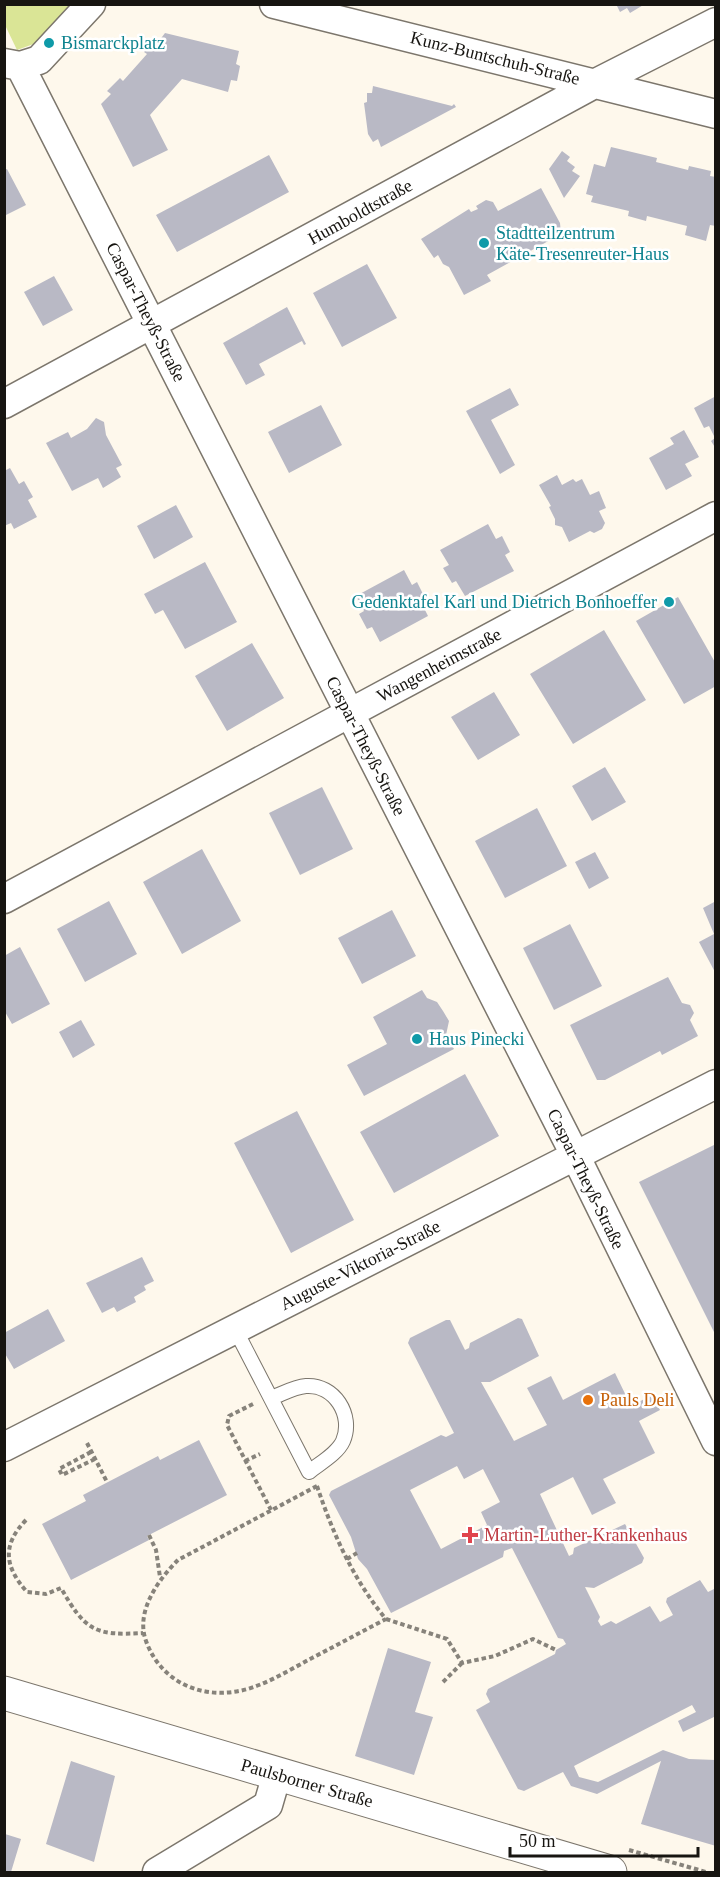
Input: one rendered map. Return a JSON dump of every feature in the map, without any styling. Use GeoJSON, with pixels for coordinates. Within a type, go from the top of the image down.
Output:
{"type":"FeatureCollection","features":[{"type":"Feature","properties":{"kind":"street"},"geometry":{"type":"LineString","coordinates":[[12,64],[39,60],[91,4]]}},
{"type":"Feature","properties":{"kind":"street","name":"Kunz-Buntschuh-Straße"},"geometry":{"type":"LineString","coordinates":[[274,4],[716,114]]}},
{"type":"Feature","properties":{"kind":"street","name":"Humboldtstraße"},"geometry":{"type":"LineString","coordinates":[[4,404],[597,83],[716,22]]}},
{"type":"Feature","properties":{"kind":"street","name":"Caspar-Theyß-Straße"},"geometry":{"type":"LineString","coordinates":[[12,64],[153,325],[575,1155],[716,1442]]}},
{"type":"Feature","properties":{"kind":"street","name":"Wangenheimstraße"},"geometry":{"type":"LineString","coordinates":[[4,899],[716,516]]}},
{"type":"Feature","properties":{"kind":"street","name":"Auguste-Viktoria-Straße"},"geometry":{"type":"LineString","coordinates":[[4,1447],[716,1084]]}},
{"type":"Feature","properties":{"kind":"street","name":"Paulsborner Straße"},"geometry":{"type":"LineString","coordinates":[[4,1693],[610,1872]]}},
{"type":"Feature","properties":{"kind":"street"},"geometry":{"type":"LineString","coordinates":[[157,1872],[268,1805],[277,1774]]}},
{"type":"Feature","properties":{"kind":"lane"},"geometry":{"type":"LineString","coordinates":[[236,1329],[271,1398],[291,1447],[309,1472],[330,1456],[342,1442],[346,1419],[334,1395],[323,1388],[307,1386],[271,1398]]}},
{"type":"Feature","properties":{"kind":"path"},"geometry":{"type":"LineString","coordinates":[[655,1401],[667,1395]]}},
{"type":"Feature","properties":{"kind":"path"},"geometry":{"type":"LineString","coordinates":[[271,1398],[260,1401],[227,1420],[227,1425],[271,1510]]}},
{"type":"Feature","properties":{"kind":"path"},"geometry":{"type":"LineString","coordinates":[[87,1443],[107,1482]]}},
{"type":"Feature","properties":{"kind":"path"},"geometry":{"type":"LineString","coordinates":[[91,1452],[59,1469],[62,1475],[95,1459]]}},
{"type":"Feature","properties":{"kind":"path"},"geometry":{"type":"LineString","coordinates":[[245,1461],[260,1454]]}},
{"type":"Feature","properties":{"kind":"path"},"geometry":{"type":"LineString","coordinates":[[386,1620],[258,1686],[227,1693],[194,1691],[173,1680],[152,1657],[143,1633],[147,1607],[160,1577],[178,1560],[317,1486],[328,1520],[347,1559],[368,1598],[386,1620],[447,1639],[462,1663]]}},
{"type":"Feature","properties":{"kind":"path"},"geometry":{"type":"LineString","coordinates":[[26,1520],[12,1534],[7,1558],[13,1576],[27,1592],[46,1594],[61,1587],[73,1609],[88,1627],[116,1634],[143,1633]]}},
{"type":"Feature","properties":{"kind":"path"},"geometry":{"type":"LineString","coordinates":[[149,1535],[156,1550],[160,1577]]}},
{"type":"Feature","properties":{"kind":"path"},"geometry":{"type":"LineString","coordinates":[[347,1559],[357,1553]]}},
{"type":"Feature","properties":{"kind":"path"},"geometry":{"type":"LineString","coordinates":[[443,1683],[462,1663],[495,1656],[533,1639],[556,1650]]}},
{"type":"Feature","properties":{"kind":"green space"},"geometry":{"type":"Polygon","coordinates":[[[5,5],[72,5],[39,42],[17,50],[5,25],[5,5]]]}},
{"type":"Feature","properties":{"kind":"building"},"geometry":{"type":"Polygon","coordinates":[[[616,4],[645,4],[630,13],[627,8],[620,12],[616,4]]]}},
{"type":"Feature","properties":{"kind":"building"},"geometry":{"type":"Polygon","coordinates":[[[165,33],[239,51],[236,64],[240,66],[237,81],[231,80],[228,92],[182,79],[150,115],[168,150],[133,167],[101,104],[111,94],[107,91],[120,78],[123,81],[147,54],[144,52],[156,38],[159,41],[165,33]]]}},
{"type":"Feature","properties":{"kind":"building"},"geometry":{"type":"Polygon","coordinates":[[[373,86],[452,106],[454,104],[456,107],[381,147],[378,139],[373,142],[368,134],[364,103],[367,102],[367,93],[372,93],[373,86]]]}},
{"type":"Feature","properties":{"kind":"building"},"geometry":{"type":"Polygon","coordinates":[[[611,147],[657,158],[656,162],[688,170],[689,166],[711,171],[710,176],[716,177],[716,226],[710,225],[706,241],[685,235],[687,226],[647,216],[646,221],[628,216],[629,211],[591,202],[593,196],[586,194],[594,164],[605,167],[611,147]]]}},
{"type":"Feature","properties":{"kind":"building"},"geometry":{"type":"Polygon","coordinates":[[[562,151],[570,157],[567,161],[575,167],[572,171],[580,176],[564,198],[549,169],[562,151]]]}},
{"type":"Feature","properties":{"kind":"building"},"geometry":{"type":"Polygon","coordinates":[[[269,155],[289,192],[177,252],[156,215],[269,155]]]}},
{"type":"Feature","properties":{"kind":"building"},"geometry":{"type":"Polygon","coordinates":[[[7,169],[26,205],[4,216],[4,170],[7,169]]]}},
{"type":"Feature","properties":{"kind":"building","name":"Stadtteilzentrum Käte-Tresenreuter-Haus"},"geometry":{"type":"Polygon","coordinates":[[[541,188],[560,223],[561,234],[487,275],[491,281],[464,295],[449,267],[443,264],[438,255],[434,258],[421,239],[469,209],[471,212],[478,209],[476,206],[486,200],[493,202],[498,211],[541,188]]]}},
{"type":"Feature","properties":{"kind":"building"},"geometry":{"type":"Polygon","coordinates":[[[367,264],[397,318],[342,347],[313,293],[367,264]]]}},
{"type":"Feature","properties":{"kind":"building"},"geometry":{"type":"Polygon","coordinates":[[[54,276],[73,310],[43,326],[24,292],[54,276]]]}},
{"type":"Feature","properties":{"kind":"building"},"geometry":{"type":"Polygon","coordinates":[[[287,307],[306,344],[304,345],[302,341],[259,364],[265,375],[246,385],[223,343],[287,307]]]}},
{"type":"Feature","properties":{"kind":"building"},"geometry":{"type":"Polygon","coordinates":[[[510,388],[519,405],[491,420],[515,465],[500,474],[466,411],[510,388]]]}},
{"type":"Feature","properties":{"kind":"building"},"geometry":{"type":"Polygon","coordinates":[[[716,396],[716,449],[711,441],[715,438],[709,426],[704,428],[694,408],[716,396]]]}},
{"type":"Feature","properties":{"kind":"building"},"geometry":{"type":"Polygon","coordinates":[[[321,405],[342,445],[289,473],[268,432],[321,405]]]}},
{"type":"Feature","properties":{"kind":"building"},"geometry":{"type":"Polygon","coordinates":[[[96,418],[104,422],[106,435],[122,465],[116,468],[121,477],[103,488],[98,478],[72,491],[46,443],[68,432],[71,438],[87,429],[96,418]]]}},
{"type":"Feature","properties":{"kind":"building"},"geometry":{"type":"Polygon","coordinates":[[[684,430],[699,457],[685,464],[692,476],[666,490],[649,458],[674,444],[670,438],[684,430]]]}},
{"type":"Feature","properties":{"kind":"building"},"geometry":{"type":"Polygon","coordinates":[[[10,468],[19,484],[24,481],[33,497],[28,500],[37,517],[14,529],[11,523],[4,526],[4,471],[10,468]]]}},
{"type":"Feature","properties":{"kind":"building"},"geometry":{"type":"Polygon","coordinates":[[[557,475],[562,485],[573,479],[576,482],[582,479],[590,495],[599,491],[606,508],[599,511],[605,523],[602,529],[594,533],[590,531],[569,542],[562,527],[555,525],[555,519],[549,507],[551,506],[539,485],[557,475]]]}},
{"type":"Feature","properties":{"kind":"building"},"geometry":{"type":"Polygon","coordinates":[[[176,505],[193,537],[154,559],[137,526],[176,505]]]}},
{"type":"Feature","properties":{"kind":"building"},"geometry":{"type":"Polygon","coordinates":[[[488,524],[496,539],[502,536],[510,552],[505,555],[514,571],[465,596],[456,581],[452,583],[443,568],[449,565],[440,550],[488,524]]]}},
{"type":"Feature","properties":{"kind":"building"},"geometry":{"type":"Polygon","coordinates":[[[205,562],[237,622],[185,649],[163,610],[155,614],[144,594],[205,562]]]}},
{"type":"Feature","properties":{"kind":"building"},"geometry":{"type":"Polygon","coordinates":[[[404,570],[412,585],[417,582],[425,598],[420,600],[428,616],[380,642],[372,627],[367,629],[359,614],[364,611],[356,596],[404,570]]]}},
{"type":"Feature","properties":{"kind":"building"},"geometry":{"type":"Polygon","coordinates":[[[678,597],[716,664],[716,686],[684,704],[636,621],[678,597]]]}},
{"type":"Feature","properties":{"kind":"building"},"geometry":{"type":"Polygon","coordinates":[[[604,630],[646,700],[573,744],[530,674],[604,630]]]}},
{"type":"Feature","properties":{"kind":"building"},"geometry":{"type":"Polygon","coordinates":[[[252,643],[284,698],[227,731],[195,676],[252,643]]]}},
{"type":"Feature","properties":{"kind":"building"},"geometry":{"type":"Polygon","coordinates":[[[494,692],[520,735],[478,760],[451,717],[494,692]]]}},
{"type":"Feature","properties":{"kind":"building"},"geometry":{"type":"Polygon","coordinates":[[[605,767],[626,802],[592,821],[572,786],[605,767]]]}},
{"type":"Feature","properties":{"kind":"building"},"geometry":{"type":"Polygon","coordinates":[[[322,787],[353,849],[300,875],[269,813],[322,787]]]}},
{"type":"Feature","properties":{"kind":"building"},"geometry":{"type":"Polygon","coordinates":[[[537,808],[567,866],[505,898],[475,841],[537,808]]]}},
{"type":"Feature","properties":{"kind":"building"},"geometry":{"type":"Polygon","coordinates":[[[202,849],[241,921],[182,954],[143,882],[202,849]]]}},
{"type":"Feature","properties":{"kind":"building"},"geometry":{"type":"Polygon","coordinates":[[[595,852],[609,878],[589,889],[575,862],[595,852]]]}},
{"type":"Feature","properties":{"kind":"building"},"geometry":{"type":"Polygon","coordinates":[[[109,901],[137,954],[85,982],[57,929],[109,901]]]}},
{"type":"Feature","properties":{"kind":"building"},"geometry":{"type":"Polygon","coordinates":[[[716,901],[716,974],[699,942],[714,934],[703,908],[716,901]]]}},
{"type":"Feature","properties":{"kind":"building"},"geometry":{"type":"Polygon","coordinates":[[[392,910],[416,956],[362,984],[338,938],[392,910]]]}},
{"type":"Feature","properties":{"kind":"building"},"geometry":{"type":"Polygon","coordinates":[[[570,924],[602,986],[554,1010],[523,948],[570,924]]]}},
{"type":"Feature","properties":{"kind":"building"},"geometry":{"type":"Polygon","coordinates":[[[20,947],[50,1004],[12,1024],[4,1010],[4,956],[20,947]]]}},
{"type":"Feature","properties":{"kind":"building"},"geometry":{"type":"Polygon","coordinates":[[[668,977],[682,1003],[690,1005],[694,1013],[690,1020],[698,1036],[662,1055],[660,1051],[605,1080],[597,1080],[570,1025],[668,977]]]}},
{"type":"Feature","properties":{"kind":"building","name":"Haus Pinecki"},"geometry":{"type":"Polygon","coordinates":[[[422,990],[427,998],[437,1002],[449,1021],[446,1035],[454,1049],[364,1096],[347,1065],[387,1044],[373,1017],[422,990]]]}},
{"type":"Feature","properties":{"kind":"building"},"geometry":{"type":"Polygon","coordinates":[[[81,1020],[95,1045],[73,1058],[59,1032],[81,1020]]]}},
{"type":"Feature","properties":{"kind":"building"},"geometry":{"type":"Polygon","coordinates":[[[465,1074],[499,1136],[394,1193],[360,1132],[465,1074]]]}},
{"type":"Feature","properties":{"kind":"building"},"geometry":{"type":"Polygon","coordinates":[[[297,1111],[354,1220],[291,1253],[234,1143],[297,1111]]]}},
{"type":"Feature","properties":{"kind":"building"},"geometry":{"type":"Polygon","coordinates":[[[716,1144],[714,1203],[716,1336],[639,1182],[716,1144]]]}},
{"type":"Feature","properties":{"kind":"building"},"geometry":{"type":"Polygon","coordinates":[[[142,1257],[154,1281],[144,1286],[146,1290],[134,1297],[136,1302],[117,1312],[114,1307],[102,1313],[86,1283],[142,1257]]]}},
{"type":"Feature","properties":{"kind":"building"},"geometry":{"type":"Polygon","coordinates":[[[48,1309],[65,1341],[14,1369],[4,1352],[4,1333],[48,1309]]]}},
{"type":"Feature","properties":{"kind":"building"},"geometry":{"type":"Polygon","coordinates":[[[518,1318],[522,1319],[539,1356],[490,1382],[481,1382],[514,1441],[547,1425],[527,1388],[551,1376],[563,1400],[615,1373],[631,1406],[652,1395],[660,1410],[639,1421],[655,1453],[603,1479],[616,1503],[592,1515],[573,1477],[540,1494],[569,1556],[573,1554],[574,1548],[625,1524],[644,1558],[642,1563],[594,1588],[585,1587],[600,1617],[598,1621],[601,1626],[611,1621],[616,1624],[650,1606],[660,1622],[673,1615],[666,1602],[667,1598],[700,1580],[708,1592],[716,1588],[716,1716],[683,1732],[678,1721],[696,1712],[692,1705],[574,1766],[579,1777],[598,1782],[663,1750],[689,1759],[716,1760],[716,1846],[641,1824],[661,1761],[597,1794],[571,1786],[563,1772],[524,1791],[518,1789],[476,1710],[490,1702],[486,1694],[488,1689],[555,1654],[556,1650],[566,1644],[563,1639],[558,1638],[512,1548],[504,1551],[503,1557],[391,1613],[367,1569],[358,1559],[351,1537],[329,1495],[331,1491],[441,1435],[446,1437],[454,1433],[408,1343],[410,1338],[450,1320],[465,1350],[469,1348],[470,1343],[518,1318]],[[457,1466],[410,1490],[441,1549],[487,1525],[481,1512],[500,1502],[483,1469],[464,1479],[457,1466]]]}},
{"type":"Feature","properties":{"kind":"building"},"geometry":{"type":"Polygon","coordinates":[[[199,1440],[227,1495],[147,1536],[149,1540],[71,1580],[42,1524],[86,1501],[83,1495],[158,1456],[160,1460],[199,1440]]]}},
{"type":"Feature","properties":{"kind":"building"},"geometry":{"type":"Polygon","coordinates":[[[388,1648],[431,1662],[415,1712],[433,1717],[414,1775],[355,1756],[388,1648]]]}},
{"type":"Feature","properties":{"kind":"building"},"geometry":{"type":"Polygon","coordinates":[[[71,1761],[115,1776],[94,1862],[46,1844],[71,1761]]]}},
{"type":"Feature","properties":{"kind":"building"},"geometry":{"type":"Polygon","coordinates":[[[5,1834],[21,1839],[11,1872],[5,1872],[5,1834]]]}},
{"type":"Feature","properties":{"kind":"place","name":"Bismarckplatz"},"geometry":{"type":"Point","coordinates":[49,43]}},
{"type":"Feature","properties":{"kind":"place","name":"Stadtteilzentrum Käte-Tresenreuter-Haus"},"geometry":{"type":"Point","coordinates":[484,243]}},
{"type":"Feature","properties":{"kind":"place","name":"Gedenktafel Karl und Dietrich Bonhoeffer"},"geometry":{"type":"Point","coordinates":[669,602]}},
{"type":"Feature","properties":{"kind":"place","name":"Haus Pinecki"},"geometry":{"type":"Point","coordinates":[417,1039]}},
{"type":"Feature","properties":{"kind":"place","name":"Pauls Deli"},"geometry":{"type":"Point","coordinates":[588,1400]}},
{"type":"Feature","properties":{"kind":"place","name":"Martin-Luther-Krankenhaus"},"geometry":{"type":"Point","coordinates":[470,1535]}}]}
